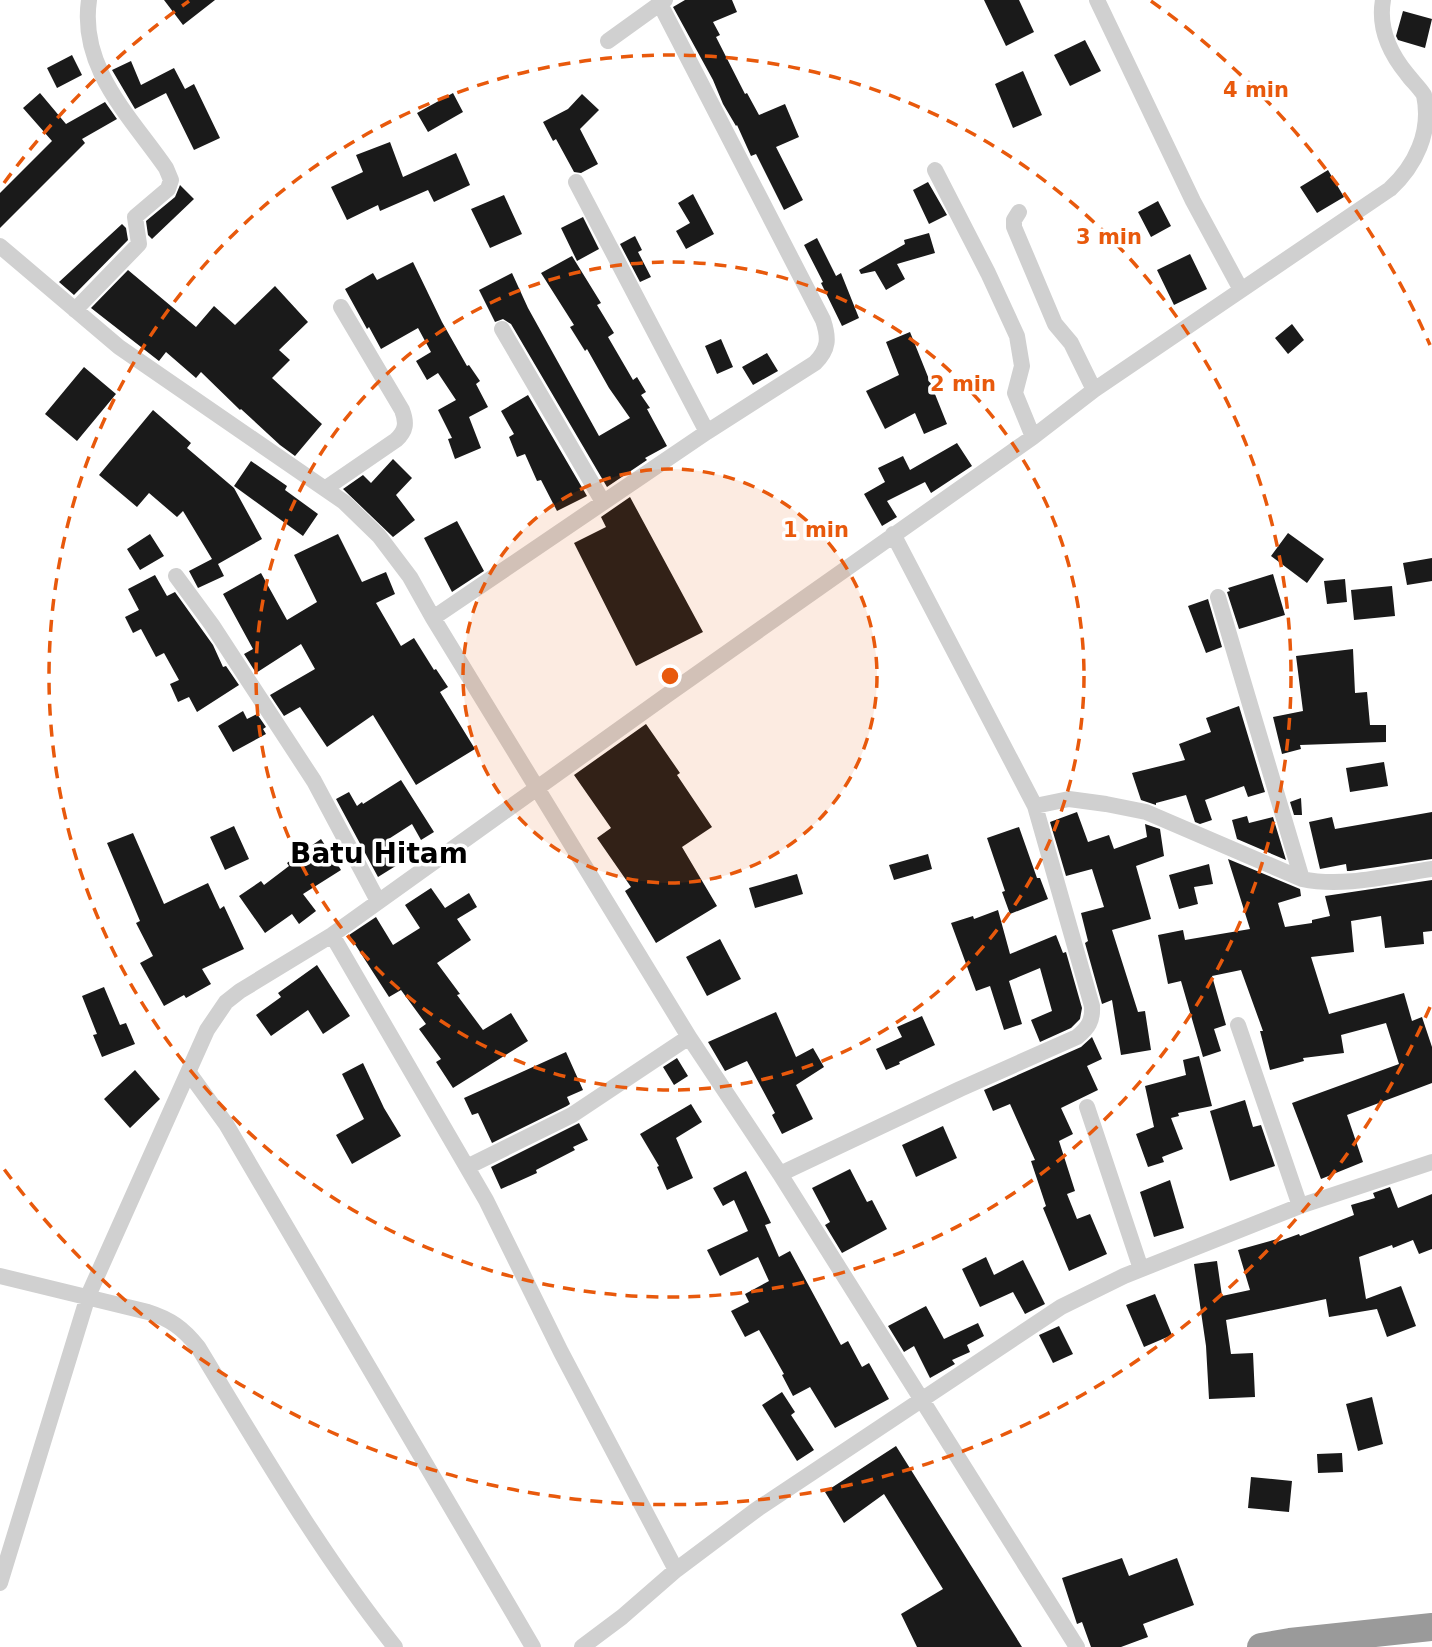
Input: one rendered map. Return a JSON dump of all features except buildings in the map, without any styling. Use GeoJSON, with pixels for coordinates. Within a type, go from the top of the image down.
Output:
{"type":"FeatureCollection","features":[{"type":"Feature","properties":{"kind":"highway"},"geometry":{"type":"LineString","coordinates":[[1261,1647],[1432,1627]]}},
{"type":"Feature","properties":{"kind":"street"},"geometry":{"type":"LineString","coordinates":[[75,310],[139,244],[135,218],[168,188],[171,180],[166,168],[113,96],[100,73],[91,52],[86,22],[89,0]]}},
{"type":"Feature","properties":{"kind":"street"},"geometry":{"type":"LineString","coordinates":[[1097,0],[1193,201],[1240,288]]}},
{"type":"Feature","properties":{"kind":"street"},"geometry":{"type":"LineString","coordinates":[[0,1583],[88,1296],[207,1030],[226,1002],[332,935],[1034,437],[1094,390],[1240,288],[1390,189],[1420,156],[1427,138],[1429,120],[1424,96],[1401,67],[1388,44],[1382,28],[1383,0]]}},
{"type":"Feature","properties":{"kind":"street"},"geometry":{"type":"LineString","coordinates":[[433,618],[707,432],[816,363],[828,345],[823,320],[662,2],[608,41]]}},
{"type":"Feature","properties":{"kind":"street"},"geometry":{"type":"LineString","coordinates":[[935,170],[1017,336],[1022,366],[1015,393],[1034,437]]}},
{"type":"Feature","properties":{"kind":"street"},"geometry":{"type":"LineString","coordinates":[[576,182],[707,432]]}},
{"type":"Feature","properties":{"kind":"street"},"geometry":{"type":"LineString","coordinates":[[1019,212],[1014,220],[1014,227],[1048,308],[1055,324],[1071,344],[1094,390]]}},
{"type":"Feature","properties":{"kind":"street"},"geometry":{"type":"LineString","coordinates":[[0,246],[119,347],[326,488],[379,536],[410,577],[690,1037],[924,1400],[1077,1647]]}},
{"type":"Feature","properties":{"kind":"street"},"geometry":{"type":"LineString","coordinates":[[326,488],[396,440],[404,433],[406,426],[402,411],[341,307]]}},
{"type":"Feature","properties":{"kind":"street"},"geometry":{"type":"LineString","coordinates":[[502,329],[603,502]]}},
{"type":"Feature","properties":{"kind":"street"},"geometry":{"type":"LineString","coordinates":[[780,1174],[1077,1037],[1093,1018],[1092,1006],[1035,806],[894,534]]}},
{"type":"Feature","properties":{"kind":"street"},"geometry":{"type":"LineString","coordinates":[[176,576],[212,625],[314,781],[378,901]]}},
{"type":"Feature","properties":{"kind":"street"},"geometry":{"type":"LineString","coordinates":[[1218,597],[1302,879]]}},
{"type":"Feature","properties":{"kind":"street"},"geometry":{"type":"LineString","coordinates":[[1035,806],[1069,799],[1106,803],[1146,812],[1302,879],[1325,883],[1432,869]]}},
{"type":"Feature","properties":{"kind":"street"},"geometry":{"type":"LineString","coordinates":[[332,935],[467,1167],[676,1570]]}},
{"type":"Feature","properties":{"kind":"street"},"geometry":{"type":"LineString","coordinates":[[1238,1025],[1300,1206]]}},
{"type":"Feature","properties":{"kind":"street"},"geometry":{"type":"LineString","coordinates":[[467,1167],[572,1115],[690,1037]]}},
{"type":"Feature","properties":{"kind":"street"},"geometry":{"type":"LineString","coordinates":[[189,1073],[226,1124],[533,1647]]}},
{"type":"Feature","properties":{"kind":"street"},"geometry":{"type":"LineString","coordinates":[[1087,1107],[1141,1269]]}},
{"type":"Feature","properties":{"kind":"street"},"geometry":{"type":"LineString","coordinates":[[583,1647],[676,1570],[756,1510],[1061,1307],[1141,1269],[1300,1206],[1432,1162]]}},
{"type":"Feature","properties":{"kind":"street"},"geometry":{"type":"LineString","coordinates":[[0,1276],[88,1296],[168,1319],[187,1333],[358,1601],[395,1647]]}},
{"type":"Feature","properties":{"kind":"district","name":"Batu Hitam"},"geometry":{"type":"Point","coordinates":[379,853]}}]}
